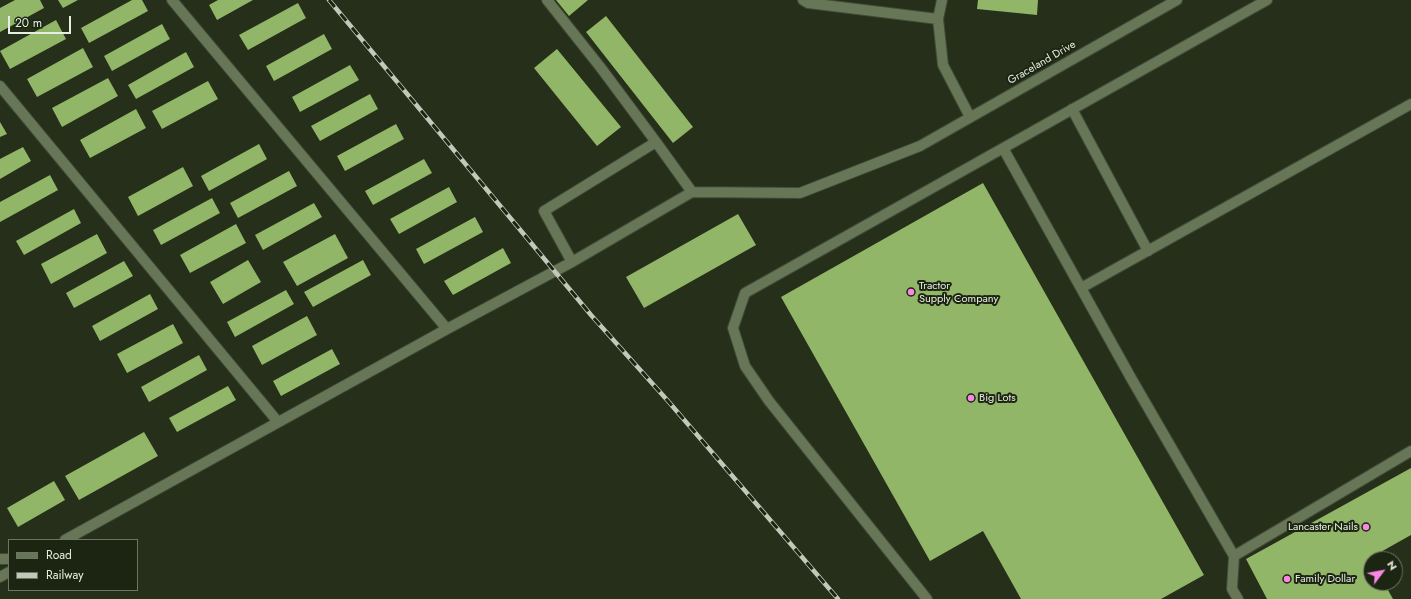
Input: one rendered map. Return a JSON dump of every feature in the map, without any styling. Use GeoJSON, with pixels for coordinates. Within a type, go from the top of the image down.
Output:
{"type":"FeatureCollection","features":[{"type":"Feature","properties":{"kind":"street"},"geometry":{"type":"LineString","coordinates":[[172,0],[447,329]]}},
{"type":"Feature","properties":{"kind":"street"},"geometry":{"type":"LineString","coordinates":[[67,539],[447,329],[572,262],[692,192],[601,68],[547,0]]}},
{"type":"Feature","properties":{"kind":"street"},"geometry":{"type":"LineString","coordinates":[[803,0],[808,2],[938,19]]}},
{"type":"Feature","properties":{"kind":"street"},"geometry":{"type":"LineString","coordinates":[[942,0],[938,19],[943,65],[970,117]]}},
{"type":"Feature","properties":{"kind":"street","name":"Graceland Drive"},"geometry":{"type":"LineString","coordinates":[[692,192],[800,193],[920,146],[1177,0]]}},
{"type":"Feature","properties":{"kind":"street"},"geometry":{"type":"LineString","coordinates":[[926,599],[768,401],[745,366],[733,328],[745,293],[1267,0]]}},
{"type":"Feature","properties":{"kind":"street"},"geometry":{"type":"LineString","coordinates":[[0,86],[278,422]]}},
{"type":"Feature","properties":{"kind":"street"},"geometry":{"type":"LineString","coordinates":[[1081,288],[1411,104]]}},
{"type":"Feature","properties":{"kind":"street"},"geometry":{"type":"LineString","coordinates":[[1072,109],[1148,251]]}},
{"type":"Feature","properties":{"kind":"street"},"geometry":{"type":"LineString","coordinates":[[572,262],[544,211],[656,142]]}},
{"type":"Feature","properties":{"kind":"street"},"geometry":{"type":"LineString","coordinates":[[1003,148],[1131,378],[1234,556],[1232,589],[1238,599]]}},
{"type":"Feature","properties":{"kind":"street"},"geometry":{"type":"LineString","coordinates":[[1234,556],[1411,451]]}},
{"type":"Feature","properties":{"kind":"building"},"geometry":{"type":"Polygon","coordinates":[[[15,0],[40,0],[44,8],[0,32],[0,8],[15,0]]]}},
{"type":"Feature","properties":{"kind":"building"},"geometry":{"type":"Polygon","coordinates":[[[58,0],[78,0],[63,8],[58,0]]]}},
{"type":"Feature","properties":{"kind":"building"},"geometry":{"type":"Polygon","coordinates":[[[132,0],[142,0],[148,11],[89,43],[81,28],[132,0]]]}},
{"type":"Feature","properties":{"kind":"building"},"geometry":{"type":"Polygon","coordinates":[[[218,0],[253,0],[217,20],[209,5],[218,0]]]}},
{"type":"Feature","properties":{"kind":"building"},"geometry":{"type":"Polygon","coordinates":[[[556,0],[588,0],[569,16],[556,0]]]}},
{"type":"Feature","properties":{"kind":"building"},"geometry":{"type":"Polygon","coordinates":[[[978,0],[1038,0],[1037,15],[977,9],[978,0]]]}},
{"type":"Feature","properties":{"kind":"building"},"geometry":{"type":"Polygon","coordinates":[[[298,3],[306,18],[248,50],[239,35],[298,3]]]}},
{"type":"Feature","properties":{"kind":"building"},"geometry":{"type":"Polygon","coordinates":[[[606,16],[693,127],[673,143],[586,32],[606,16]]]}},
{"type":"Feature","properties":{"kind":"building"},"geometry":{"type":"Polygon","coordinates":[[[56,20],[66,39],[10,69],[0,51],[56,20]]]}},
{"type":"Feature","properties":{"kind":"building"},"geometry":{"type":"Polygon","coordinates":[[[162,24],[170,39],[112,71],[104,56],[162,24]]]}},
{"type":"Feature","properties":{"kind":"building"},"geometry":{"type":"Polygon","coordinates":[[[324,34],[332,49],[274,81],[266,66],[324,34]]]}},
{"type":"Feature","properties":{"kind":"building"},"geometry":{"type":"Polygon","coordinates":[[[83,48],[93,67],[37,97],[27,79],[83,48]]]}},
{"type":"Feature","properties":{"kind":"building"},"geometry":{"type":"Polygon","coordinates":[[[557,49],[621,127],[597,146],[534,68],[557,49]]]}},
{"type":"Feature","properties":{"kind":"building"},"geometry":{"type":"Polygon","coordinates":[[[186,52],[194,67],[136,99],[128,85],[186,52]]]}},
{"type":"Feature","properties":{"kind":"building"},"geometry":{"type":"Polygon","coordinates":[[[350,65],[359,80],[300,112],[292,97],[350,65]]]}},
{"type":"Feature","properties":{"kind":"building"},"geometry":{"type":"Polygon","coordinates":[[[108,78],[118,96],[62,127],[52,108],[108,78]]]}},
{"type":"Feature","properties":{"kind":"building"},"geometry":{"type":"Polygon","coordinates":[[[208,81],[218,99],[162,129],[152,111],[208,81]]]}},
{"type":"Feature","properties":{"kind":"building"},"geometry":{"type":"Polygon","coordinates":[[[370,94],[378,109],[320,141],[311,126],[370,94]]]}},
{"type":"Feature","properties":{"kind":"building"},"geometry":{"type":"Polygon","coordinates":[[[136,109],[146,128],[90,158],[80,140],[136,109]]]}},
{"type":"Feature","properties":{"kind":"building"},"geometry":{"type":"Polygon","coordinates":[[[0,122],[7,134],[0,137],[0,122]]]}},
{"type":"Feature","properties":{"kind":"building"},"geometry":{"type":"Polygon","coordinates":[[[396,124],[404,139],[345,171],[337,156],[396,124]]]}},
{"type":"Feature","properties":{"kind":"building"},"geometry":{"type":"Polygon","coordinates":[[[259,144],[267,159],[209,191],[201,176],[259,144]]]}},
{"type":"Feature","properties":{"kind":"building"},"geometry":{"type":"Polygon","coordinates":[[[23,147],[31,161],[0,179],[0,159],[23,147]]]}},
{"type":"Feature","properties":{"kind":"building"},"geometry":{"type":"Polygon","coordinates":[[[424,159],[432,173],[373,205],[365,191],[424,159]]]}},
{"type":"Feature","properties":{"kind":"building"},"geometry":{"type":"Polygon","coordinates":[[[183,167],[193,186],[138,216],[128,197],[183,167]]]}},
{"type":"Feature","properties":{"kind":"building"},"geometry":{"type":"Polygon","coordinates":[[[289,171],[297,186],[238,218],[230,203],[289,171]]]}},
{"type":"Feature","properties":{"kind":"building"},"geometry":{"type":"Polygon","coordinates":[[[50,175],[58,190],[0,222],[0,202],[50,175]]]}},
{"type":"Feature","properties":{"kind":"building"},"geometry":{"type":"Polygon","coordinates":[[[983,183],[1204,575],[1161,599],[1021,599],[983,531],[930,561],[781,297],[983,183]]]}},
{"type":"Feature","properties":{"kind":"building"},"geometry":{"type":"Polygon","coordinates":[[[449,187],[457,202],[399,234],[390,219],[449,187]]]}},
{"type":"Feature","properties":{"kind":"building"},"geometry":{"type":"Polygon","coordinates":[[[212,198],[220,213],[161,245],[153,230],[212,198]]]}},
{"type":"Feature","properties":{"kind":"building"},"geometry":{"type":"Polygon","coordinates":[[[314,203],[322,217],[263,250],[255,235],[314,203]]]}},
{"type":"Feature","properties":{"kind":"building"},"geometry":{"type":"Polygon","coordinates":[[[74,209],[81,223],[24,255],[16,241],[74,209]]]}},
{"type":"Feature","properties":{"kind":"building"},"geometry":{"type":"Polygon","coordinates":[[[738,214],[756,245],[644,308],[626,277],[738,214]]]}},
{"type":"Feature","properties":{"kind":"building"},"geometry":{"type":"Polygon","coordinates":[[[475,217],[483,232],[424,264],[416,249],[475,217]]]}},
{"type":"Feature","properties":{"kind":"building"},"geometry":{"type":"Polygon","coordinates":[[[236,224],[246,243],[190,273],[180,255],[236,224]]]}},
{"type":"Feature","properties":{"kind":"building"},"geometry":{"type":"Polygon","coordinates":[[[97,234],[107,253],[51,284],[41,264],[97,234]]]}},
{"type":"Feature","properties":{"kind":"building"},"geometry":{"type":"Polygon","coordinates":[[[335,234],[348,258],[297,286],[283,262],[335,234]]]}},
{"type":"Feature","properties":{"kind":"building"},"geometry":{"type":"Polygon","coordinates":[[[503,248],[511,263],[453,295],[444,281],[503,248]]]}},
{"type":"Feature","properties":{"kind":"building"},"geometry":{"type":"Polygon","coordinates":[[[248,260],[261,282],[223,304],[210,282],[248,260]]]}},
{"type":"Feature","properties":{"kind":"building"},"geometry":{"type":"Polygon","coordinates":[[[363,260],[371,275],[313,307],[304,292],[363,260]]]}},
{"type":"Feature","properties":{"kind":"building"},"geometry":{"type":"Polygon","coordinates":[[[124,261],[133,276],[74,308],[66,293],[124,261]]]}},
{"type":"Feature","properties":{"kind":"building"},"geometry":{"type":"Polygon","coordinates":[[[286,290],[294,304],[235,337],[227,322],[286,290]]]}},
{"type":"Feature","properties":{"kind":"building"},"geometry":{"type":"Polygon","coordinates":[[[150,294],[158,309],[100,341],[92,326],[150,294]]]}},
{"type":"Feature","properties":{"kind":"building"},"geometry":{"type":"Polygon","coordinates":[[[307,316],[317,335],[262,365],[252,346],[307,316]]]}},
{"type":"Feature","properties":{"kind":"building"},"geometry":{"type":"Polygon","coordinates":[[[173,324],[183,343],[127,373],[117,354],[173,324]]]}},
{"type":"Feature","properties":{"kind":"building"},"geometry":{"type":"Polygon","coordinates":[[[332,349],[340,364],[281,396],[273,381],[332,349]]]}},
{"type":"Feature","properties":{"kind":"building"},"geometry":{"type":"Polygon","coordinates":[[[199,355],[207,370],[149,402],[141,387],[199,355]]]}},
{"type":"Feature","properties":{"kind":"building"},"geometry":{"type":"Polygon","coordinates":[[[228,386],[236,400],[177,432],[169,418],[228,386]]]}},
{"type":"Feature","properties":{"kind":"building"},"geometry":{"type":"Polygon","coordinates":[[[144,432],[158,456],[79,500],[65,476],[144,432]]]}},
{"type":"Feature","properties":{"kind":"building"},"geometry":{"type":"Polygon","coordinates":[[[1411,468],[1411,535],[1382,551],[1363,551],[1363,591],[1388,591],[1393,599],[1267,599],[1246,559],[1411,468]]]}},
{"type":"Feature","properties":{"kind":"building"},"geometry":{"type":"Polygon","coordinates":[[[54,481],[65,500],[18,527],[7,508],[54,481]]]}},
{"type":"Feature","properties":{"kind":"railway"},"geometry":{"type":"LineString","coordinates":[[329,0],[591,315],[668,401],[838,599]]}},
{"type":"Feature","properties":{"kind":"place","name":"Tractor Supply Company"},"geometry":{"type":"Point","coordinates":[911,292]}},
{"type":"Feature","properties":{"kind":"place","name":"Big Lots"},"geometry":{"type":"Point","coordinates":[971,398]}},
{"type":"Feature","properties":{"kind":"place","name":"Lancaster Nails"},"geometry":{"type":"Point","coordinates":[1366,527]}},
{"type":"Feature","properties":{"kind":"place","name":"Family Dollar"},"geometry":{"type":"Point","coordinates":[1287,579]}}]}
